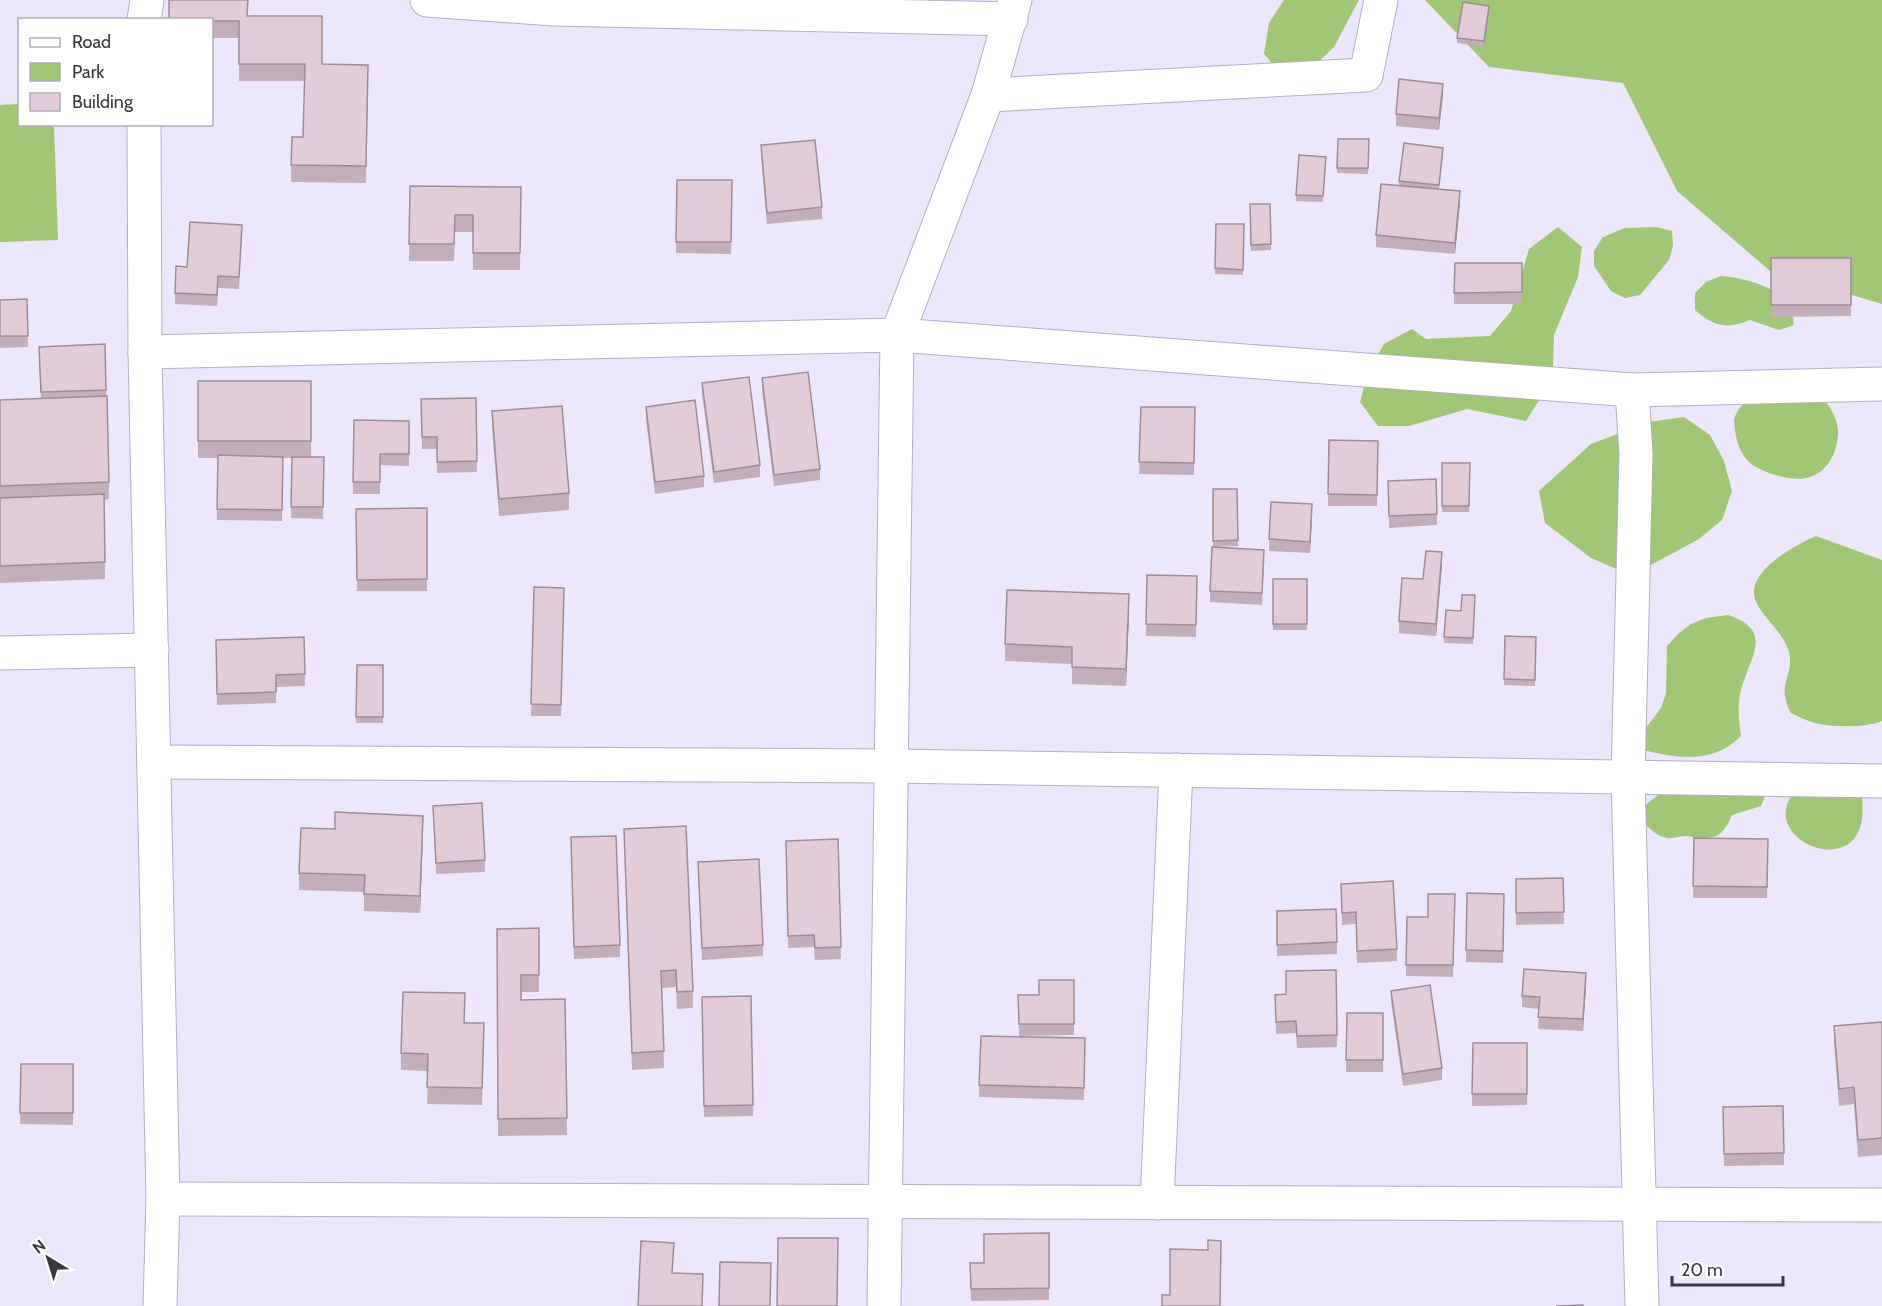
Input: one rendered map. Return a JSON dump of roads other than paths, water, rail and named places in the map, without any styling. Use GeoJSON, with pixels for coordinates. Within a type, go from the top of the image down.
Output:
{"type":"FeatureCollection","features":[{"type":"Feature","properties":{"kind":"street"},"geometry":{"type":"LineString","coordinates":[[144,18],[147,0]]}},
{"type":"Feature","properties":{"kind":"street"},"geometry":{"type":"LineString","coordinates":[[427,0],[555,9],[1013,9],[988,95],[897,335],[884,1306]]}},
{"type":"Feature","properties":{"kind":"street"},"geometry":{"type":"LineString","coordinates":[[988,95],[1366,75],[1381,0]]}},
{"type":"Feature","properties":{"kind":"street"},"geometry":{"type":"LineString","coordinates":[[144,126],[145,352],[163,1199],[160,1306]]}},
{"type":"Feature","properties":{"kind":"street"},"geometry":{"type":"LineString","coordinates":[[145,352],[897,335],[1632,390],[1882,384]]}},
{"type":"Feature","properties":{"kind":"street"},"geometry":{"type":"LineString","coordinates":[[1632,390],[1636,454],[1628,777],[1642,1306]]}},
{"type":"Feature","properties":{"kind":"street"},"geometry":{"type":"LineString","coordinates":[[0,653],[152,650]]}},
{"type":"Feature","properties":{"kind":"street"},"geometry":{"type":"LineString","coordinates":[[154,762],[891,766],[1882,780]]}},
{"type":"Feature","properties":{"kind":"street"},"geometry":{"type":"LineString","coordinates":[[1157,1203],[1176,770]]}},
{"type":"Feature","properties":{"kind":"street"},"geometry":{"type":"LineString","coordinates":[[163,1199],[1882,1205]]}}]}
